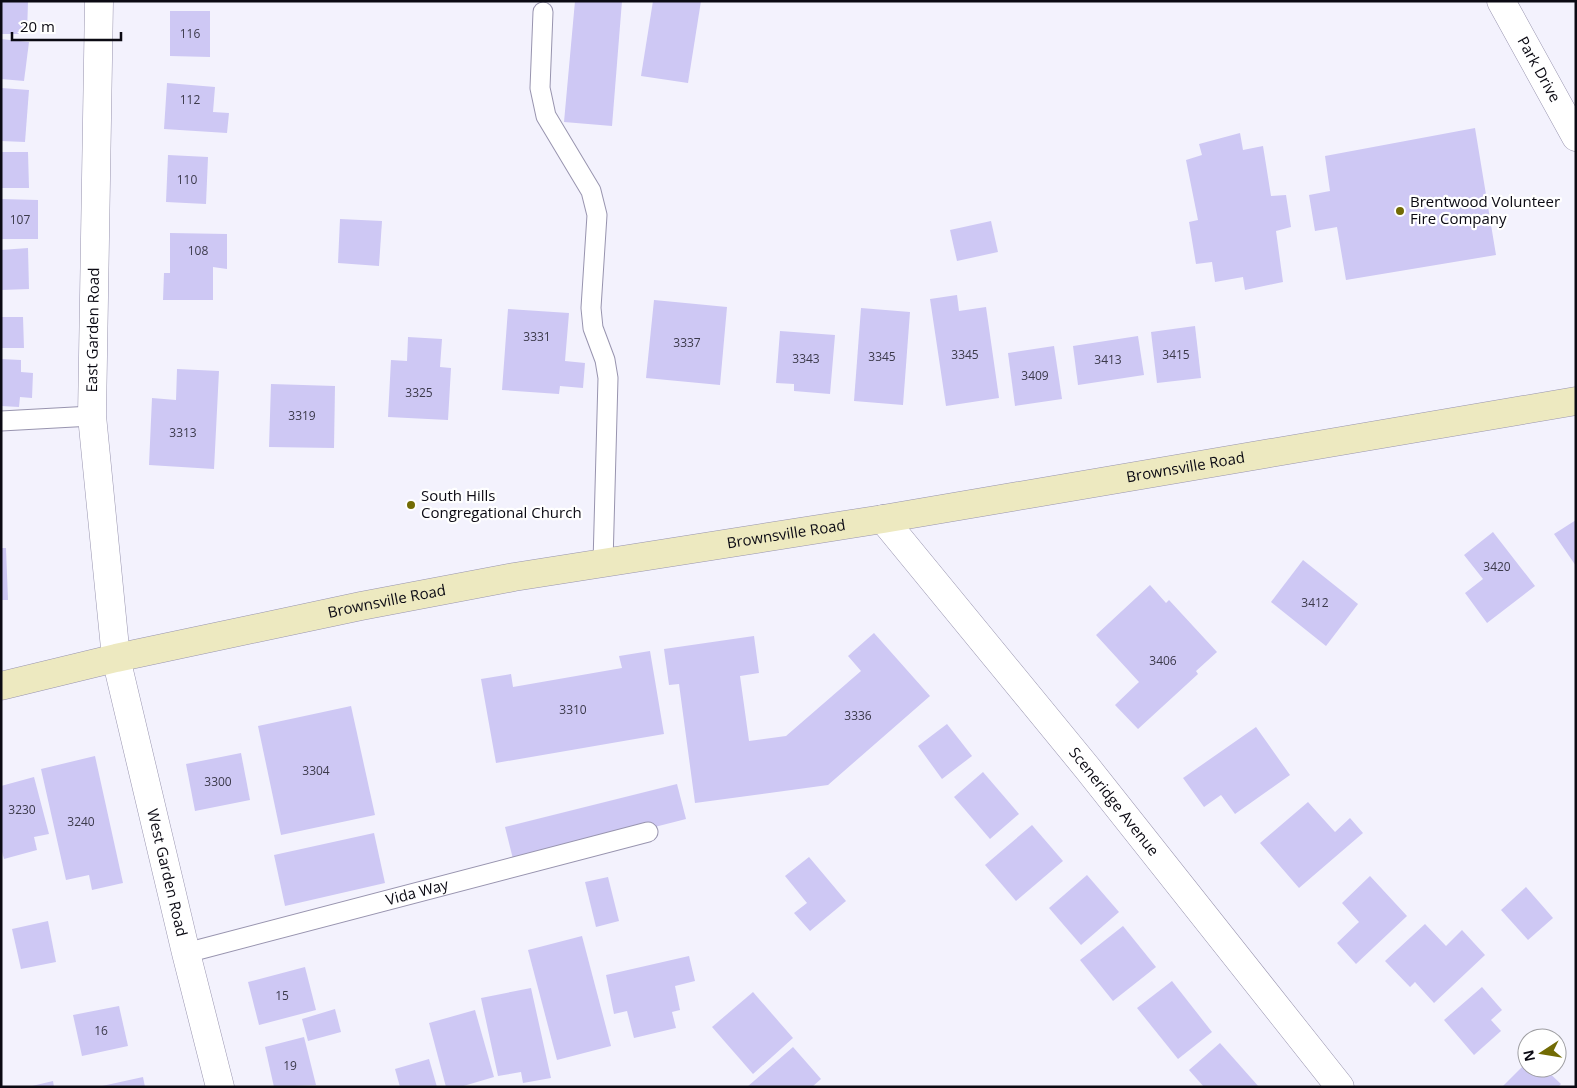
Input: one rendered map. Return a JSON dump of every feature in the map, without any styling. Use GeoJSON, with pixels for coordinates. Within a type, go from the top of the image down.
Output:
{"type":"FeatureCollection","features":[{"type":"Feature","properties":{"kind":"main road","name":"Brownsville Road"},"geometry":{"type":"LineString","coordinates":[[1,686],[116,658],[361,606],[514,577],[883,519],[1576,402]]}},
{"type":"Feature","properties":{"kind":"street","name":"East Garden Road"},"geometry":{"type":"LineString","coordinates":[[99,1],[92,416],[116,658]]}},
{"type":"Feature","properties":{"kind":"street","name":"Park Drive"},"geometry":{"type":"LineString","coordinates":[[1501,1],[1576,137]]}},
{"type":"Feature","properties":{"kind":"street","name":"Sceneridge Avenue"},"geometry":{"type":"LineString","coordinates":[[883,519],[1088,768],[1340,1087]]}},
{"type":"Feature","properties":{"kind":"street","name":"West Garden Road"},"geometry":{"type":"LineString","coordinates":[[116,658],[220,1087]]}},
{"type":"Feature","properties":{"kind":"lane"},"geometry":{"type":"LineString","coordinates":[[543,12],[540,88],[546,116],[591,191],[598,215],[590,308],[593,328],[605,360],[608,378],[603,563]]}},
{"type":"Feature","properties":{"kind":"lane"},"geometry":{"type":"LineString","coordinates":[[1,421],[92,416]]}},
{"type":"Feature","properties":{"kind":"lane","name":"Vida Way"},"geometry":{"type":"LineString","coordinates":[[186,953],[648,832]]}},
{"type":"Feature","properties":{"kind":"building"},"geometry":{"type":"Polygon","coordinates":[[[1,1],[28,1],[27,34],[1,34],[1,1]]]}},
{"type":"Feature","properties":{"kind":"building"},"geometry":{"type":"Polygon","coordinates":[[[575,1],[622,1],[612,126],[564,122],[575,1]]]}},
{"type":"Feature","properties":{"kind":"building"},"geometry":{"type":"Polygon","coordinates":[[[653,1],[701,1],[688,83],[641,76],[653,1]]]}},
{"type":"Feature","properties":{"kind":"building"},"geometry":{"type":"Polygon","coordinates":[[[170,11],[210,11],[210,57],[170,56],[170,11]]]}},
{"type":"Feature","properties":{"kind":"building"},"geometry":{"type":"Polygon","coordinates":[[[1,39],[29,42],[24,81],[1,79],[1,39]]]}},
{"type":"Feature","properties":{"kind":"building"},"geometry":{"type":"Polygon","coordinates":[[[167,83],[215,87],[213,112],[229,113],[227,133],[164,129],[167,83]]]}},
{"type":"Feature","properties":{"kind":"building"},"geometry":{"type":"Polygon","coordinates":[[[1,88],[29,90],[25,142],[1,141],[1,88]]]}},
{"type":"Feature","properties":{"kind":"building","name":"Brentwood Volunteer Fire Company"},"geometry":{"type":"Polygon","coordinates":[[[1475,128],[1496,255],[1346,280],[1337,227],[1315,231],[1309,195],[1330,191],[1325,156],[1475,128]]]}},
{"type":"Feature","properties":{"kind":"building"},"geometry":{"type":"Polygon","coordinates":[[[1240,133],[1243,150],[1263,146],[1271,196],[1286,195],[1291,227],[1276,231],[1283,282],[1245,290],[1243,277],[1215,282],[1212,262],[1196,264],[1189,222],[1198,220],[1186,160],[1202,155],[1199,144],[1240,133]]]}},
{"type":"Feature","properties":{"kind":"building"},"geometry":{"type":"Polygon","coordinates":[[[1,152],[28,152],[29,188],[1,188],[1,152]]]}},
{"type":"Feature","properties":{"kind":"building"},"geometry":{"type":"Polygon","coordinates":[[[168,155],[208,157],[206,204],[166,202],[168,155]]]}},
{"type":"Feature","properties":{"kind":"building"},"geometry":{"type":"Polygon","coordinates":[[[1,199],[38,200],[38,239],[1,239],[1,199]]]}},
{"type":"Feature","properties":{"kind":"building"},"geometry":{"type":"Polygon","coordinates":[[[340,219],[382,221],[379,266],[338,263],[340,219]]]}},
{"type":"Feature","properties":{"kind":"building"},"geometry":{"type":"Polygon","coordinates":[[[991,221],[998,252],[957,261],[950,230],[991,221]]]}},
{"type":"Feature","properties":{"kind":"building"},"geometry":{"type":"Polygon","coordinates":[[[170,233],[227,234],[227,269],[213,267],[213,300],[163,300],[164,273],[170,273],[170,233]]]}},
{"type":"Feature","properties":{"kind":"building"},"geometry":{"type":"Polygon","coordinates":[[[28,248],[29,289],[1,290],[1,250],[28,248]]]}},
{"type":"Feature","properties":{"kind":"building"},"geometry":{"type":"Polygon","coordinates":[[[957,295],[959,311],[986,307],[999,398],[946,406],[930,299],[957,295]]]}},
{"type":"Feature","properties":{"kind":"building"},"geometry":{"type":"Polygon","coordinates":[[[654,300],[727,307],[720,385],[646,378],[654,300]]]}},
{"type":"Feature","properties":{"kind":"building"},"geometry":{"type":"Polygon","coordinates":[[[861,308],[910,312],[903,405],[854,401],[861,308]]]}},
{"type":"Feature","properties":{"kind":"building"},"geometry":{"type":"Polygon","coordinates":[[[508,309],[569,313],[565,361],[585,363],[583,388],[560,386],[559,394],[502,390],[508,309]]]}},
{"type":"Feature","properties":{"kind":"building"},"geometry":{"type":"Polygon","coordinates":[[[1,317],[23,317],[24,348],[1,348],[1,317]]]}},
{"type":"Feature","properties":{"kind":"building"},"geometry":{"type":"Polygon","coordinates":[[[1195,326],[1201,378],[1157,383],[1151,332],[1195,326]]]}},
{"type":"Feature","properties":{"kind":"building"},"geometry":{"type":"Polygon","coordinates":[[[780,331],[835,335],[830,394],[794,391],[794,384],[776,383],[780,331]]]}},
{"type":"Feature","properties":{"kind":"building"},"geometry":{"type":"Polygon","coordinates":[[[1138,336],[1144,375],[1078,385],[1073,346],[1138,336]]]}},
{"type":"Feature","properties":{"kind":"building"},"geometry":{"type":"Polygon","coordinates":[[[408,337],[442,339],[440,367],[451,368],[448,420],[388,417],[391,360],[407,361],[408,337]]]}},
{"type":"Feature","properties":{"kind":"building"},"geometry":{"type":"Polygon","coordinates":[[[1054,346],[1062,399],[1015,406],[1008,353],[1054,346]]]}},
{"type":"Feature","properties":{"kind":"building"},"geometry":{"type":"Polygon","coordinates":[[[1,359],[21,360],[21,372],[33,373],[32,398],[20,397],[19,407],[1,406],[1,359]]]}},
{"type":"Feature","properties":{"kind":"building"},"geometry":{"type":"Polygon","coordinates":[[[177,369],[219,371],[214,469],[149,465],[152,398],[176,400],[177,369]]]}},
{"type":"Feature","properties":{"kind":"building"},"geometry":{"type":"Polygon","coordinates":[[[271,384],[335,386],[334,448],[269,447],[271,384]]]}},
{"type":"Feature","properties":{"kind":"building"},"geometry":{"type":"Polygon","coordinates":[[[1576,520],[1576,566],[1554,534],[1576,520]]]}},
{"type":"Feature","properties":{"kind":"building"},"geometry":{"type":"Polygon","coordinates":[[[1493,532],[1535,586],[1487,623],[1465,593],[1483,579],[1464,555],[1493,532]]]}},
{"type":"Feature","properties":{"kind":"building"},"geometry":{"type":"Polygon","coordinates":[[[1,548],[6,548],[8,600],[1,600],[1,548]]]}},
{"type":"Feature","properties":{"kind":"building"},"geometry":{"type":"Polygon","coordinates":[[[1303,560],[1358,604],[1326,646],[1271,602],[1303,560]]]}},
{"type":"Feature","properties":{"kind":"building"},"geometry":{"type":"Polygon","coordinates":[[[1150,585],[1166,603],[1169,600],[1217,652],[1196,671],[1198,674],[1138,729],[1115,705],[1139,682],[1096,635],[1150,585]]]}},
{"type":"Feature","properties":{"kind":"building"},"geometry":{"type":"Polygon","coordinates":[[[874,633],[930,696],[828,785],[695,803],[679,684],[669,685],[664,649],[754,636],[759,673],[740,676],[749,741],[786,736],[861,671],[848,656],[874,633]]]}},
{"type":"Feature","properties":{"kind":"building"},"geometry":{"type":"Polygon","coordinates":[[[650,651],[664,734],[496,763],[481,679],[511,674],[513,687],[622,668],[619,656],[650,651]]]}},
{"type":"Feature","properties":{"kind":"building"},"geometry":{"type":"Polygon","coordinates":[[[351,706],[375,815],[281,835],[258,726],[351,706]]]}},
{"type":"Feature","properties":{"kind":"building"},"geometry":{"type":"Polygon","coordinates":[[[947,724],[972,756],[942,779],[918,746],[947,724]]]}},
{"type":"Feature","properties":{"kind":"building"},"geometry":{"type":"Polygon","coordinates":[[[1256,727],[1290,775],[1235,814],[1221,795],[1204,807],[1183,778],[1256,727]]]}},
{"type":"Feature","properties":{"kind":"building"},"geometry":{"type":"Polygon","coordinates":[[[241,753],[250,800],[195,811],[186,764],[241,753]]]}},
{"type":"Feature","properties":{"kind":"building"},"geometry":{"type":"Polygon","coordinates":[[[95,756],[123,883],[92,890],[89,875],[66,880],[41,769],[95,756]]]}},
{"type":"Feature","properties":{"kind":"building"},"geometry":{"type":"Polygon","coordinates":[[[983,772],[1019,814],[990,839],[954,797],[983,772]]]}},
{"type":"Feature","properties":{"kind":"building"},"geometry":{"type":"Polygon","coordinates":[[[34,777],[49,834],[34,837],[37,850],[4,859],[1,848],[1,786],[34,777]]]}},
{"type":"Feature","properties":{"kind":"building"},"geometry":{"type":"Polygon","coordinates":[[[677,784],[686,819],[514,863],[505,827],[677,784]]]}},
{"type":"Feature","properties":{"kind":"building"},"geometry":{"type":"Polygon","coordinates":[[[1308,802],[1335,832],[1350,818],[1363,833],[1299,888],[1260,843],[1308,802]]]}},
{"type":"Feature","properties":{"kind":"building"},"geometry":{"type":"Polygon","coordinates":[[[1032,825],[1063,861],[1016,901],[985,865],[1032,825]]]}},
{"type":"Feature","properties":{"kind":"building"},"geometry":{"type":"Polygon","coordinates":[[[374,833],[385,883],[285,906],[274,855],[374,833]]]}},
{"type":"Feature","properties":{"kind":"building"},"geometry":{"type":"Polygon","coordinates":[[[809,857],[846,901],[810,931],[794,913],[807,903],[785,876],[809,857]]]}},
{"type":"Feature","properties":{"kind":"building"},"geometry":{"type":"Polygon","coordinates":[[[1087,875],[1119,912],[1081,945],[1049,908],[1087,875]]]}},
{"type":"Feature","properties":{"kind":"building"},"geometry":{"type":"Polygon","coordinates":[[[1370,876],[1407,916],[1356,964],[1337,943],[1359,922],[1342,903],[1370,876]]]}},
{"type":"Feature","properties":{"kind":"building"},"geometry":{"type":"Polygon","coordinates":[[[608,877],[619,921],[596,927],[585,882],[608,877]]]}},
{"type":"Feature","properties":{"kind":"building"},"geometry":{"type":"Polygon","coordinates":[[[1526,887],[1553,918],[1528,940],[1501,910],[1526,887]]]}},
{"type":"Feature","properties":{"kind":"building"},"geometry":{"type":"Polygon","coordinates":[[[48,921],[56,962],[21,969],[12,929],[48,921]]]}},
{"type":"Feature","properties":{"kind":"building"},"geometry":{"type":"Polygon","coordinates":[[[1425,924],[1446,946],[1462,930],[1485,955],[1434,1003],[1415,982],[1410,987],[1385,961],[1425,924]]]}},
{"type":"Feature","properties":{"kind":"building"},"geometry":{"type":"Polygon","coordinates":[[[1123,926],[1156,967],[1113,1001],[1080,960],[1123,926]]]}},
{"type":"Feature","properties":{"kind":"building"},"geometry":{"type":"Polygon","coordinates":[[[582,936],[611,1046],[557,1060],[528,950],[582,936]]]}},
{"type":"Feature","properties":{"kind":"building"},"geometry":{"type":"Polygon","coordinates":[[[689,956],[695,981],[675,986],[680,1010],[672,1012],[676,1028],[634,1038],[627,1011],[614,1014],[606,975],[689,956]]]}},
{"type":"Feature","properties":{"kind":"building"},"geometry":{"type":"Polygon","coordinates":[[[305,967],[316,1010],[259,1025],[248,982],[305,967]]]}},
{"type":"Feature","properties":{"kind":"building"},"geometry":{"type":"Polygon","coordinates":[[[1172,981],[1212,1032],[1178,1059],[1137,1008],[1172,981]]]}},
{"type":"Feature","properties":{"kind":"building"},"geometry":{"type":"Polygon","coordinates":[[[1482,987],[1502,1010],[1491,1020],[1501,1031],[1474,1055],[1444,1020],[1482,987]]]}},
{"type":"Feature","properties":{"kind":"building"},"geometry":{"type":"Polygon","coordinates":[[[531,988],[551,1078],[523,1083],[521,1072],[498,1076],[481,998],[531,988]]]}},
{"type":"Feature","properties":{"kind":"building"},"geometry":{"type":"Polygon","coordinates":[[[753,992],[793,1038],[753,1074],[712,1027],[753,992]]]}},
{"type":"Feature","properties":{"kind":"building"},"geometry":{"type":"Polygon","coordinates":[[[119,1006],[128,1046],[82,1056],[73,1015],[119,1006]]]}},
{"type":"Feature","properties":{"kind":"building"},"geometry":{"type":"Polygon","coordinates":[[[335,1009],[341,1032],[308,1041],[302,1019],[335,1009]]]}},
{"type":"Feature","properties":{"kind":"building"},"geometry":{"type":"Polygon","coordinates":[[[475,1010],[494,1077],[460,1087],[446,1087],[429,1023],[475,1010]]]}},
{"type":"Feature","properties":{"kind":"building"},"geometry":{"type":"Polygon","coordinates":[[[304,1037],[316,1085],[274,1087],[265,1047],[304,1037]]]}},
{"type":"Feature","properties":{"kind":"building"},"geometry":{"type":"Polygon","coordinates":[[[1220,1043],[1259,1087],[1204,1087],[1189,1070],[1220,1043]]]}},
{"type":"Feature","properties":{"kind":"building"},"geometry":{"type":"Polygon","coordinates":[[[793,1047],[821,1079],[812,1087],[747,1087],[793,1047]]]}},
{"type":"Feature","properties":{"kind":"building"},"geometry":{"type":"Polygon","coordinates":[[[429,1059],[437,1087],[400,1087],[395,1069],[429,1059]]]}},
{"type":"Feature","properties":{"kind":"building"},"geometry":{"type":"Polygon","coordinates":[[[1517,1072],[1517,1078],[1555,1078],[1561,1084],[1558,1087],[1502,1087],[1517,1072]]]}},
{"type":"Feature","properties":{"kind":"building"},"geometry":{"type":"Polygon","coordinates":[[[143,1077],[145,1087],[102,1087],[102,1086],[143,1077]]]}},
{"type":"Feature","properties":{"kind":"building"},"geometry":{"type":"Polygon","coordinates":[[[53,1081],[54,1087],[32,1087],[32,1086],[53,1081]]]}},
{"type":"Feature","properties":{"kind":"place","name":"Brentwood Volunteer Fire Company"},"geometry":{"type":"Point","coordinates":[1400,211]}},
{"type":"Feature","properties":{"kind":"place","name":"South Hills Congregational Church"},"geometry":{"type":"Point","coordinates":[411,505]}}]}
